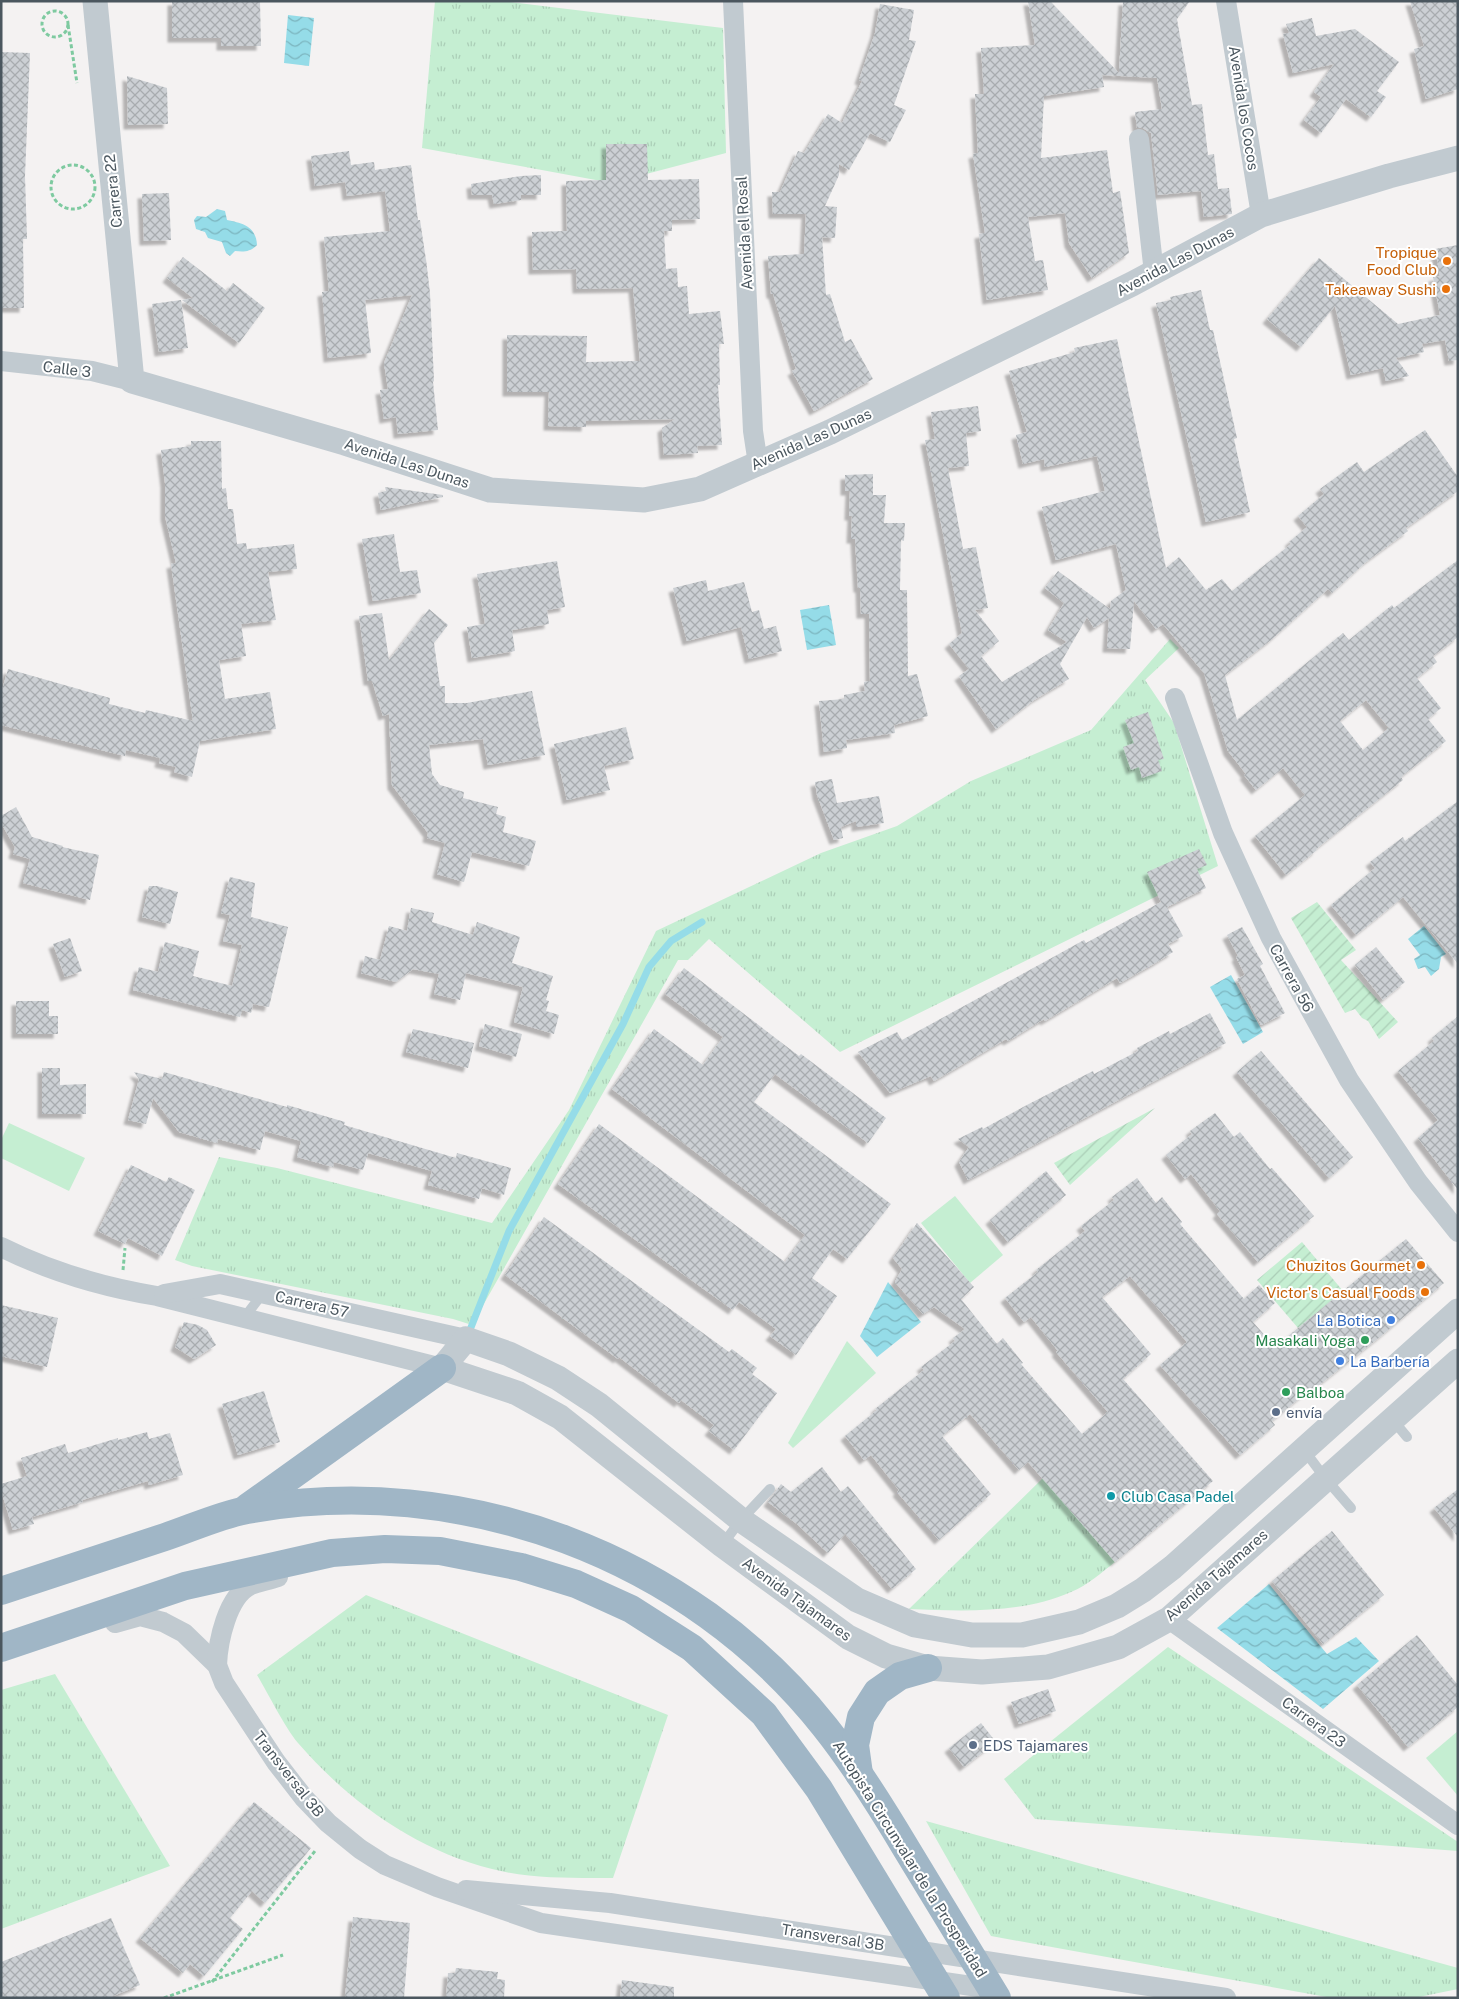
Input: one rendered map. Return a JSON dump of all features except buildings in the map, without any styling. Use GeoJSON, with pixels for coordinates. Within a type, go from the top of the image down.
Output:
{"type":"FeatureCollection","features":[{"type":"Feature","properties":{"kind":"highway"},"geometry":{"type":"LineString","coordinates":[[244,1510],[442,1368]]}},
{"type":"Feature","properties":{"kind":"highway","name":"Autopista Circunvalar de la Prosperidad"},"geometry":{"type":"LineString","coordinates":[[1,1591],[244,1510],[307,1502],[377,1501],[428,1504],[500,1518],[538,1529],[591,1549],[630,1567],[679,1596],[743,1643],[803,1701],[826,1728],[859,1774],[995,1993]]}},
{"type":"Feature","properties":{"kind":"highway"},"geometry":{"type":"LineString","coordinates":[[1,1648],[185,1586],[332,1553],[386,1549],[440,1551],[521,1567],[576,1584],[631,1609],[692,1648],[764,1714],[819,1789],[941,1989]]}},
{"type":"Feature","properties":{"kind":"highway"},"geometry":{"type":"LineString","coordinates":[[859,1774],[855,1745],[861,1716],[877,1692],[900,1676],[928,1668]]}},
{"type":"Feature","properties":{"kind":"street","name":"Carrera 22"},"geometry":{"type":"LineString","coordinates":[[95,1],[132,381]]}},
{"type":"Feature","properties":{"kind":"street","name":"Avenida el Rosal"},"geometry":{"type":"LineString","coordinates":[[733,1],[753,431],[758,464]]}},
{"type":"Feature","properties":{"kind":"street","name":"Avenida los Cocos"},"geometry":{"type":"LineString","coordinates":[[1226,1],[1261,215]]}},
{"type":"Feature","properties":{"kind":"street"},"geometry":{"type":"LineString","coordinates":[[1139,139],[1154,273]]}},
{"type":"Feature","properties":{"kind":"street","name":"Avenida Las Dunas"},"geometry":{"type":"LineString","coordinates":[[132,381],[345,443],[490,490],[644,500],[700,489],[902,398],[1154,273],[1261,215],[1389,176],[1458,158]]}},
{"type":"Feature","properties":{"kind":"street","name":"Calle 3"},"geometry":{"type":"LineString","coordinates":[[1,362],[92,372],[132,381]]}},
{"type":"Feature","properties":{"kind":"street","name":"Carrera 56"},"geometry":{"type":"LineString","coordinates":[[1175,698],[1223,833],[1270,938],[1349,1080],[1418,1182],[1458,1232]]}},
{"type":"Feature","properties":{"kind":"street","name":"Carrera 57"},"geometry":{"type":"LineString","coordinates":[[1,1247],[48,1268],[80,1279],[121,1290],[157,1296],[442,1368]]}},
{"type":"Feature","properties":{"kind":"street","name":"Carrera 57"},"geometry":{"type":"LineString","coordinates":[[157,1296],[220,1284],[466,1339]]}},
{"type":"Feature","properties":{"kind":"street"},"geometry":{"type":"LineString","coordinates":[[442,1368],[466,1339],[509,1354],[566,1384],[599,1405],[741,1520],[858,1600],[915,1625],[972,1635],[1022,1635],[1079,1622],[1117,1606],[1143,1590],[1173,1567],[1458,1311]]}},
{"type":"Feature","properties":{"kind":"street","name":"Avenida Tajamares"},"geometry":{"type":"LineString","coordinates":[[442,1368],[517,1393],[560,1417],[722,1545],[848,1637],[886,1656],[928,1668],[982,1672],[1048,1667],[1118,1647],[1169,1619],[1325,1478],[1399,1428],[1458,1361]]}},
{"type":"Feature","properties":{"kind":"street"},"geometry":{"type":"LineString","coordinates":[[217,1666],[218,1645],[236,1599],[250,1586],[323,1564],[332,1553]]}},
{"type":"Feature","properties":{"kind":"street","name":"Transversal 3B"},"geometry":{"type":"LineString","coordinates":[[1,1658],[140,1616],[163,1622],[184,1633],[217,1666],[224,1683],[276,1762],[304,1798],[328,1823],[384,1865],[437,1888],[541,1924],[941,1989],[995,1993]]}},
{"type":"Feature","properties":{"kind":"street","name":"Carrera 23"},"geometry":{"type":"LineString","coordinates":[[1169,1619],[1458,1825]]}},
{"type":"Feature","properties":{"kind":"street","name":"Transversal 3B"},"geometry":{"type":"LineString","coordinates":[[437,1888],[610,1903],[1226,1998]]}},
{"type":"Feature","properties":{"kind":"lane"},"geometry":{"type":"LineString","coordinates":[[244,1318],[263,1293]]}},
{"type":"Feature","properties":{"kind":"lane"},"geometry":{"type":"LineString","coordinates":[[1304,1449],[1325,1478],[1351,1508]]}},
{"type":"Feature","properties":{"kind":"lane"},"geometry":{"type":"LineString","coordinates":[[722,1545],[741,1520],[770,1489]]}},
{"type":"Feature","properties":{"kind":"path"},"geometry":{"type":"LineString","coordinates":[[59,11],[66,16],[67,29],[61,36],[53,37],[46,33],[42,22],[46,14],[59,11]]}},
{"type":"Feature","properties":{"kind":"path"},"geometry":{"type":"LineString","coordinates":[[71,164],[85,168],[95,179],[94,195],[85,206],[78,209],[64,207],[58,203],[51,190],[51,183],[58,170],[71,164]]}},
{"type":"Feature","properties":{"kind":"path"},"geometry":{"type":"LineString","coordinates":[[212,1982],[315,1851]]}},
{"type":"Feature","properties":{"kind":"path"},"geometry":{"type":"LineString","coordinates":[[164,1998],[283,1955]]}},
{"type":"Feature","properties":{"kind":"green space"},"geometry":{"type":"Polygon","coordinates":[[[435,1],[502,1],[723,28],[726,153],[612,183],[422,148],[435,1]]]}},
{"type":"Feature","properties":{"kind":"green space"},"geometry":{"type":"Polygon","coordinates":[[[1170,639],[1179,648],[1145,680],[1174,723],[1218,866],[840,1052],[709,939],[688,960],[678,960],[472,1325],[453,1319],[192,1266],[175,1260],[219,1157],[277,1168],[492,1223],[569,1110],[656,931],[821,853],[897,826],[971,781],[1091,730],[1170,639]]]}},
{"type":"Feature","properties":{"kind":"green space"},"geometry":{"type":"Polygon","coordinates":[[[1317,902],[1356,950],[1341,960],[1398,1022],[1379,1039],[1368,1021],[1362,1018],[1355,1009],[1345,1013],[1291,918],[1317,902]]]}},
{"type":"Feature","properties":{"kind":"green space"},"geometry":{"type":"Polygon","coordinates":[[[1155,1108],[1070,1185],[1054,1163],[1155,1108]]]}},
{"type":"Feature","properties":{"kind":"green space"},"geometry":{"type":"Polygon","coordinates":[[[9,1123],[85,1158],[69,1191],[1,1158],[1,1140],[9,1123]]]}},
{"type":"Feature","properties":{"kind":"green space"},"geometry":{"type":"Polygon","coordinates":[[[955,1196],[1003,1255],[970,1283],[921,1223],[955,1196]]]}},
{"type":"Feature","properties":{"kind":"green space"},"geometry":{"type":"Polygon","coordinates":[[[1302,1242],[1343,1291],[1298,1328],[1257,1280],[1302,1242]]]}},
{"type":"Feature","properties":{"kind":"green space"},"geometry":{"type":"Polygon","coordinates":[[[847,1341],[876,1373],[793,1448],[788,1443],[847,1341]]]}},
{"type":"Feature","properties":{"kind":"green space"},"geometry":{"type":"Polygon","coordinates":[[[1043,1478],[1115,1562],[1083,1586],[1052,1599],[1032,1604],[991,1610],[909,1609],[1043,1478]]]}},
{"type":"Feature","properties":{"kind":"green space"},"geometry":{"type":"Polygon","coordinates":[[[366,1595],[668,1715],[613,1878],[521,1875],[464,1861],[437,1850],[386,1821],[362,1804],[318,1765],[298,1743],[257,1675],[366,1595]]]}},
{"type":"Feature","properties":{"kind":"green space"},"geometry":{"type":"Polygon","coordinates":[[[1168,1647],[1458,1842],[1458,1851],[1035,1819],[1004,1779],[1168,1647]]]}},
{"type":"Feature","properties":{"kind":"green space"},"geometry":{"type":"Polygon","coordinates":[[[55,1674],[170,1866],[1,1929],[1,1690],[55,1674]]]}},
{"type":"Feature","properties":{"kind":"green space"},"geometry":{"type":"Polygon","coordinates":[[[1458,1731],[1458,1796],[1426,1758],[1458,1731]]]}},
{"type":"Feature","properties":{"kind":"green space"},"geometry":{"type":"Polygon","coordinates":[[[926,1821],[1458,1968],[1458,1989],[1414,1998],[1332,1998],[991,1936],[926,1821]]]}},
{"type":"Feature","properties":{"kind":"water"},"geometry":{"type":"Polygon","coordinates":[[[288,15],[314,18],[309,66],[284,63],[288,15]]]}},
{"type":"Feature","properties":{"kind":"water"},"geometry":{"type":"Polygon","coordinates":[[[217,209],[225,211],[227,220],[243,224],[251,230],[257,245],[247,251],[235,251],[230,256],[226,253],[222,242],[208,238],[205,232],[196,229],[194,220],[197,216],[206,217],[217,209]]]}},
{"type":"Feature","properties":{"kind":"water"},"geometry":{"type":"Polygon","coordinates":[[[829,605],[836,645],[807,650],[800,610],[829,605]]]}},
{"type":"Feature","properties":{"kind":"water"},"geometry":{"type":"Polygon","coordinates":[[[1424,926],[1446,954],[1441,957],[1439,969],[1431,976],[1425,967],[1418,969],[1414,959],[1420,955],[1408,939],[1424,926]]]}},
{"type":"Feature","properties":{"kind":"water"},"geometry":{"type":"Polygon","coordinates":[[[1231,975],[1263,1032],[1243,1044],[1210,987],[1231,975]]]}},
{"type":"Feature","properties":{"kind":"water"},"geometry":{"type":"Polygon","coordinates":[[[888,1282],[921,1322],[877,1357],[860,1336],[888,1282]]]}},
{"type":"Feature","properties":{"kind":"water"},"geometry":{"type":"Polygon","coordinates":[[[1269,1584],[1327,1654],[1356,1637],[1379,1661],[1323,1709],[1217,1628],[1269,1584]]]}},
{"type":"Feature","properties":{"kind":"waterway"},"geometry":{"type":"LineString","coordinates":[[468,1335],[509,1231],[623,1024],[649,967],[671,941],[702,922]]}},
{"type":"Feature","properties":{"kind":"place","name":"Tropique Food Club"},"geometry":{"type":"Point","coordinates":[1447,261]}},
{"type":"Feature","properties":{"kind":"place","name":"Takeaway Sushi"},"geometry":{"type":"Point","coordinates":[1446,289]}},
{"type":"Feature","properties":{"kind":"place","name":"Chuzitos Gourmet"},"geometry":{"type":"Point","coordinates":[1421,1265]}},
{"type":"Feature","properties":{"kind":"place","name":"Victor's Casual Foods"},"geometry":{"type":"Point","coordinates":[1425,1292]}},
{"type":"Feature","properties":{"kind":"place","name":"La Botica"},"geometry":{"type":"Point","coordinates":[1391,1320]}},
{"type":"Feature","properties":{"kind":"place","name":"Masakali Yoga"},"geometry":{"type":"Point","coordinates":[1365,1340]}},
{"type":"Feature","properties":{"kind":"place","name":"La Barbería"},"geometry":{"type":"Point","coordinates":[1340,1361]}},
{"type":"Feature","properties":{"kind":"place","name":"Balboa"},"geometry":{"type":"Point","coordinates":[1286,1392]}},
{"type":"Feature","properties":{"kind":"place","name":"envía"},"geometry":{"type":"Point","coordinates":[1276,1412]}},
{"type":"Feature","properties":{"kind":"place","name":"Club Casa Padel"},"geometry":{"type":"Point","coordinates":[1111,1496]}},
{"type":"Feature","properties":{"kind":"place","name":"EDS Tajamares"},"geometry":{"type":"Point","coordinates":[973,1745]}}]}
